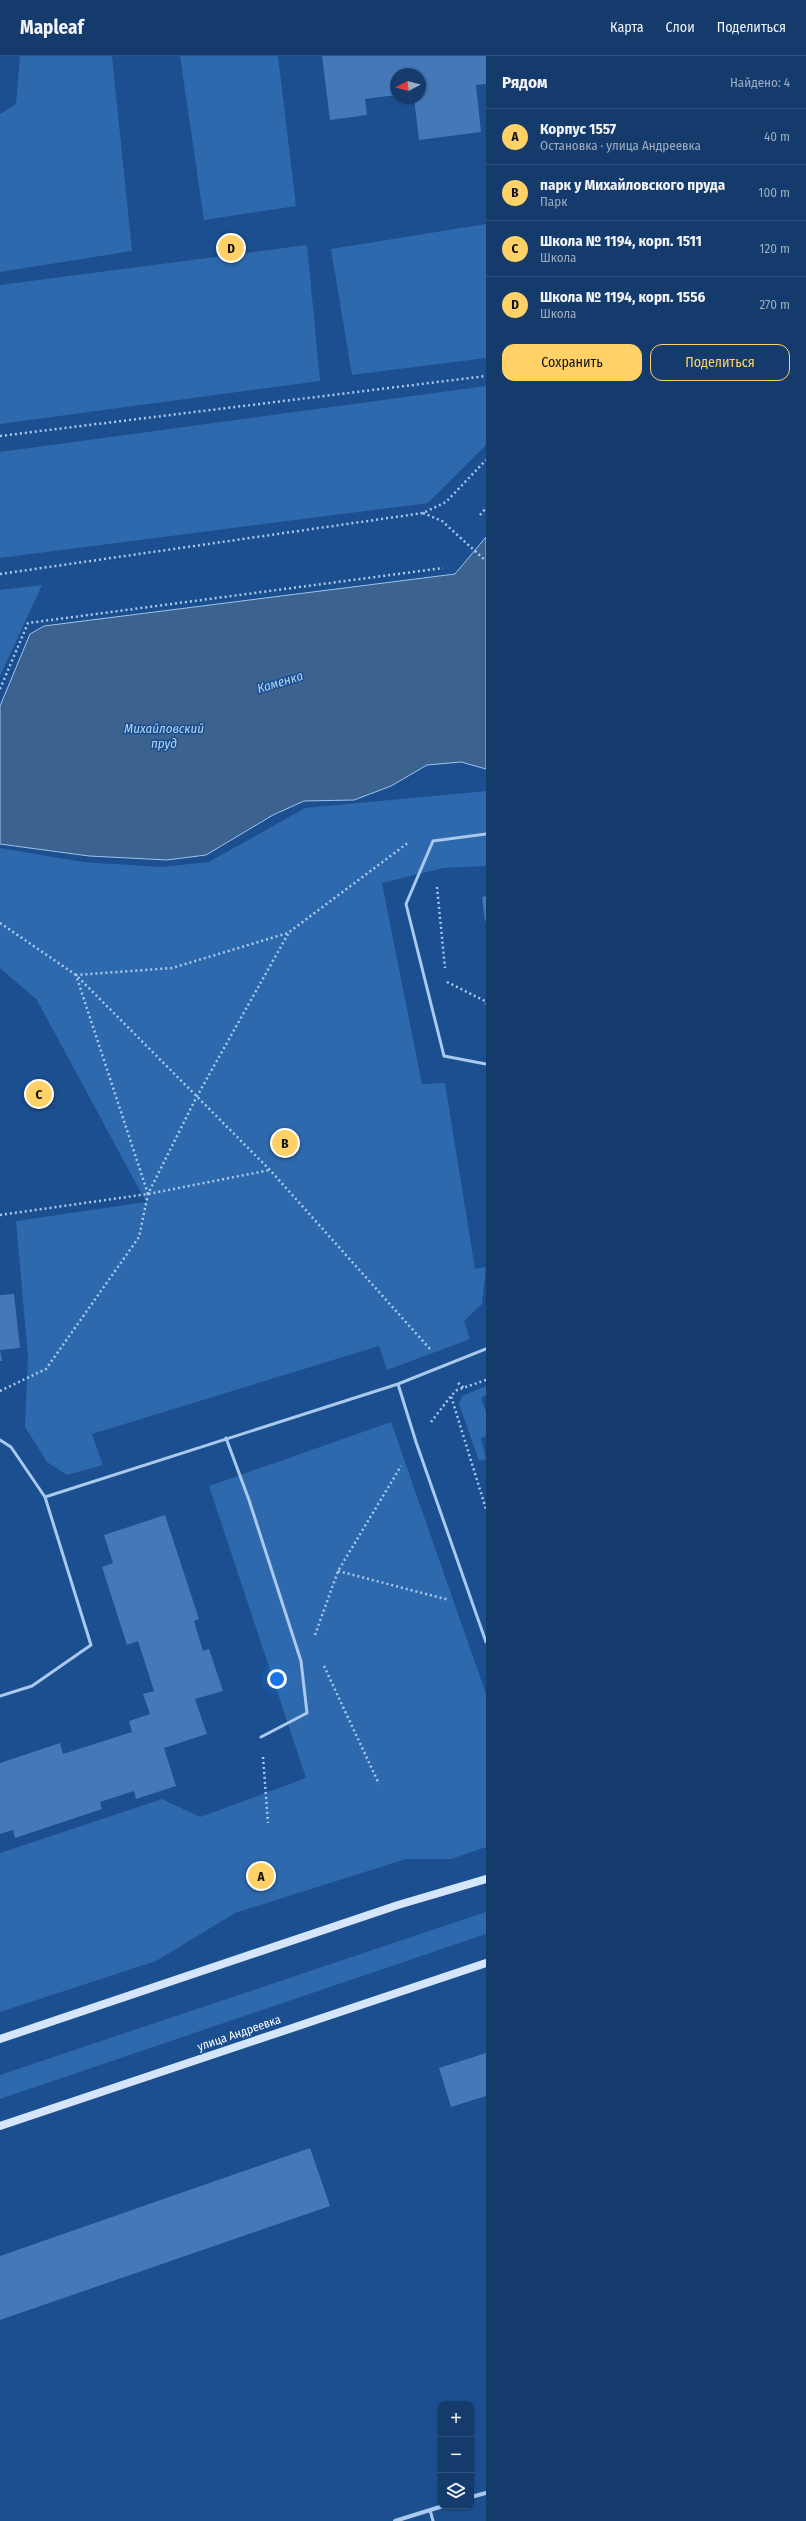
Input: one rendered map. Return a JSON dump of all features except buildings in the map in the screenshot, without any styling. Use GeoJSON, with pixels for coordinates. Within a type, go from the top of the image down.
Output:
{"type":"FeatureCollection","features":[{"type":"Feature","properties":{"kind":"main road"},"geometry":{"type":"LineString","coordinates":[[0,2039],[383,1909],[486,1879]]}},
{"type":"Feature","properties":{"kind":"main road","name":"улица Андреевка"},"geometry":{"type":"LineString","coordinates":[[0,2126],[486,1963]]}},
{"type":"Feature","properties":{"kind":"street"},"geometry":{"type":"LineString","coordinates":[[474,2496],[486,2493]]}},
{"type":"Feature","properties":{"kind":"street"},"geometry":{"type":"LineString","coordinates":[[395,2521],[438,2508]]}},
{"type":"Feature","properties":{"kind":"lane"},"geometry":{"type":"LineString","coordinates":[[486,834],[433,841],[406,904],[444,1056],[486,1064]]}},
{"type":"Feature","properties":{"kind":"lane"},"geometry":{"type":"LineString","coordinates":[[45,1497],[398,1384],[486,1349]]}},
{"type":"Feature","properties":{"kind":"lane"},"geometry":{"type":"LineString","coordinates":[[398,1384],[416,1442],[486,1642]]}},
{"type":"Feature","properties":{"kind":"lane"},"geometry":{"type":"LineString","coordinates":[[226,1438],[249,1500],[301,1661],[307,1713],[261,1736]]}},
{"type":"Feature","properties":{"kind":"lane"},"geometry":{"type":"LineString","coordinates":[[0,1440],[11,1447],[45,1497],[91,1645],[32,1686],[0,1696]]}},
{"type":"Feature","properties":{"kind":"lane"},"geometry":{"type":"LineString","coordinates":[[430,2510],[433,2521]]}},
{"type":"Feature","properties":{"kind":"path"},"geometry":{"type":"LineString","coordinates":[[0,436],[486,376]]}},
{"type":"Feature","properties":{"kind":"path"},"geometry":{"type":"LineString","coordinates":[[0,574],[423,513],[446,502],[486,460]]}},
{"type":"Feature","properties":{"kind":"path"},"geometry":{"type":"LineString","coordinates":[[480,515],[486,508]]}},
{"type":"Feature","properties":{"kind":"path"},"geometry":{"type":"LineString","coordinates":[[423,513],[442,521],[486,561]]}},
{"type":"Feature","properties":{"kind":"path"},"geometry":{"type":"LineString","coordinates":[[0,689],[28,623],[443,568]]}},
{"type":"Feature","properties":{"kind":"path"},"geometry":{"type":"LineString","coordinates":[[76,975],[172,968],[288,933],[413,839],[436,835],[433,841]]}},
{"type":"Feature","properties":{"kind":"path"},"geometry":{"type":"LineString","coordinates":[[437,880],[446,982],[486,1002]]}},
{"type":"Feature","properties":{"kind":"path"},"geometry":{"type":"LineString","coordinates":[[0,923],[76,975],[196,1098],[270,1170],[428,1346],[440,1368],[464,1388]]}},
{"type":"Feature","properties":{"kind":"path"},"geometry":{"type":"LineString","coordinates":[[0,1391],[46,1369],[138,1237],[148,1194],[196,1098],[288,933]]}},
{"type":"Feature","properties":{"kind":"path"},"geometry":{"type":"LineString","coordinates":[[76,975],[148,1194]]}},
{"type":"Feature","properties":{"kind":"path"},"geometry":{"type":"LineString","coordinates":[[0,1215],[148,1194],[270,1170]]}},
{"type":"Feature","properties":{"kind":"path"},"geometry":{"type":"LineString","coordinates":[[301,1661],[312,1642],[338,1571],[416,1442],[452,1396],[464,1388],[486,1380]]}},
{"type":"Feature","properties":{"kind":"path"},"geometry":{"type":"LineString","coordinates":[[452,1396],[486,1509]]}},
{"type":"Feature","properties":{"kind":"path"},"geometry":{"type":"LineString","coordinates":[[338,1571],[473,1606]]}},
{"type":"Feature","properties":{"kind":"path"},"geometry":{"type":"LineString","coordinates":[[322,1664],[379,1784]]}},
{"type":"Feature","properties":{"kind":"path"},"geometry":{"type":"LineString","coordinates":[[261,1736],[268,1823]]}},
{"type":"Feature","properties":{"kind":"shaded area"},"geometry":{"type":"Polygon","coordinates":[[[20,56],[112,56],[132,251],[0,272],[0,114],[16,104],[20,56]]]}},
{"type":"Feature","properties":{"kind":"shaded area"},"geometry":{"type":"Polygon","coordinates":[[[180,56],[278,56],[296,206],[204,220],[180,56]]]}},
{"type":"Feature","properties":{"kind":"shaded area"},"geometry":{"type":"Polygon","coordinates":[[[486,224],[486,358],[352,375],[331,249],[486,224]]]}},
{"type":"Feature","properties":{"kind":"shaded area"},"geometry":{"type":"Polygon","coordinates":[[[307,245],[320,381],[0,424],[0,285],[307,245]]]}},
{"type":"Feature","properties":{"kind":"shaded area"},"geometry":{"type":"Polygon","coordinates":[[[486,386],[486,445],[428,503],[0,558],[0,452],[486,386]]]}},
{"type":"Feature","properties":{"kind":"shaded area"},"geometry":{"type":"Polygon","coordinates":[[[42,585],[0,676],[0,590],[42,585]]]}},
{"type":"Feature","properties":{"kind":"shaded area"},"geometry":{"type":"Polygon","coordinates":[[[486,791],[486,866],[443,868],[382,883],[422,1084],[445,1083],[475,1269],[486,1267],[482,1304],[464,1321],[470,1339],[387,1370],[379,1346],[92,1434],[103,1465],[67,1475],[47,1462],[25,1427],[28,1356],[16,1221],[146,1202],[37,1000],[0,968],[0,848],[83,862],[161,867],[209,862],[305,808],[486,791]]]}},
{"type":"Feature","properties":{"kind":"shaded area"},"geometry":{"type":"Polygon","coordinates":[[[486,1386],[486,1395],[481,1398],[486,1412],[486,1436],[481,1438],[486,1459],[479,1461],[459,1404],[462,1396],[486,1386]]]}},
{"type":"Feature","properties":{"kind":"shaded area"},"geometry":{"type":"Polygon","coordinates":[[[391,1422],[486,1694],[486,1847],[451,1859],[406,1859],[235,1913],[156,1961],[0,2012],[0,1853],[162,1799],[200,1817],[306,1778],[209,1486],[391,1422]]]}},
{"type":"Feature","properties":{"kind":"shaded area"},"geometry":{"type":"Polygon","coordinates":[[[486,1912],[486,1934],[0,2099],[0,2075],[486,1912]]]}},
{"type":"Feature","properties":{"kind":"water","name":"Михайловский пруд"},"geometry":{"type":"Polygon","coordinates":[[[486,537],[486,769],[461,762],[427,765],[391,786],[354,800],[304,801],[273,815],[206,855],[167,860],[89,856],[0,844],[0,706],[30,634],[44,626],[455,574],[486,537]]]}},
{"type":"Feature","properties":{"kind":"place","name":"Школа № 1194, корп. 1556"},"geometry":{"type":"Point","coordinates":[231,248]}},
{"type":"Feature","properties":{"kind":"place","name":"Школа № 1194, корп. 1511"},"geometry":{"type":"Point","coordinates":[39,1094]}},
{"type":"Feature","properties":{"kind":"place","name":"парк у Михайловского пруда"},"geometry":{"type":"Point","coordinates":[285,1143]}},
{"type":"Feature","properties":{"kind":"place","name":"Корпус 1557"},"geometry":{"type":"Point","coordinates":[261,1876]}},
{"type":"Feature","properties":{"kind":"water label","name":"Каменка"},"geometry":{"type":"Point","coordinates":[280,682]}}]}
